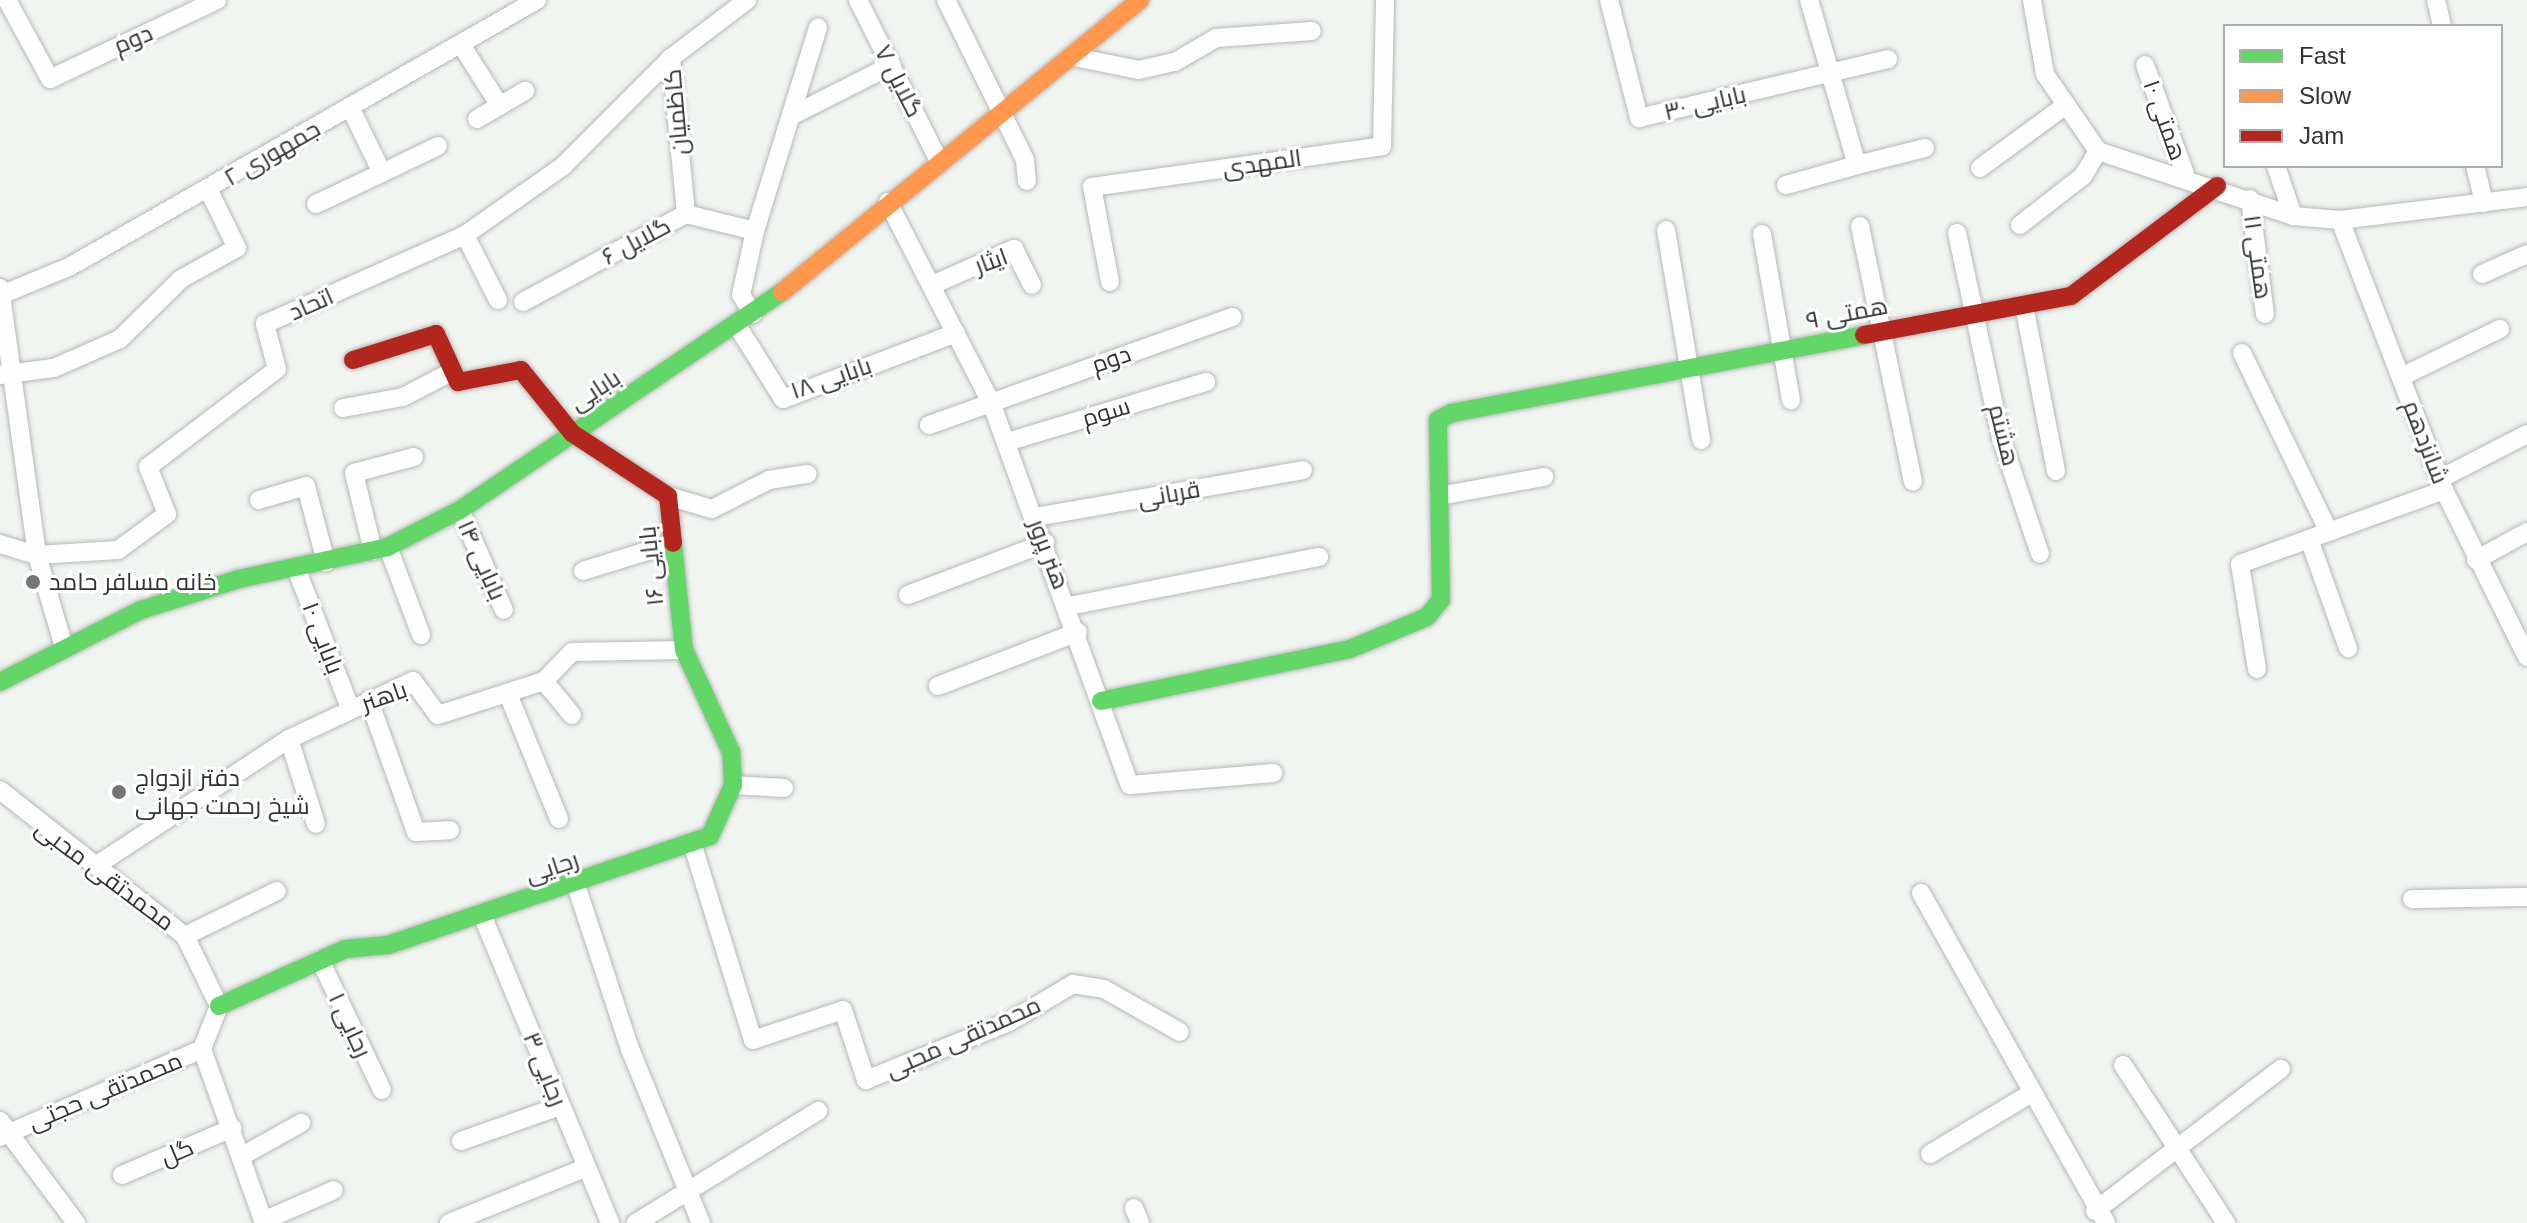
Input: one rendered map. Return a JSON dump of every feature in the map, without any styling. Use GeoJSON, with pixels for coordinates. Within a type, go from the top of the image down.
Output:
{"type":"FeatureCollection","features":[{"type":"Feature","properties":{"kind":"street","name":"دوم"},"geometry":{"type":"LineString","coordinates":[[7,0],[50,79],[217,0]]}},
{"type":"Feature","properties":{"kind":"street"},"geometry":{"type":"LineString","coordinates":[[175,0],[184,17]]}},
{"type":"Feature","properties":{"kind":"street","name":"جمهوری ۲"},"geometry":{"type":"LineString","coordinates":[[1,292],[69,267],[462,46],[537,0]]}},
{"type":"Feature","properties":{"kind":"street","name":"کاظمیان"},"geometry":{"type":"LineString","coordinates":[[686,214],[671,58],[747,0]]}},
{"type":"Feature","properties":{"kind":"street","name":"گلایل ۷"},"geometry":{"type":"LineString","coordinates":[[858,0],[939,161]]}},
{"type":"Feature","properties":{"kind":"street"},"geometry":{"type":"LineString","coordinates":[[946,0],[1025,160],[1027,181]]}},
{"type":"Feature","properties":{"kind":"street","name":"بابایی"},"geometry":{"type":"LineString","coordinates":[[0,682],[63,644],[141,610],[296,568],[381,549],[460,510],[572,433],[738,327],[939,161],[1074,57],[1123,7],[1140,0]]}},
{"type":"Feature","properties":{"kind":"street","name":"المهدی"},"geometry":{"type":"LineString","coordinates":[[1110,282],[1092,187],[1382,146],[1385,0]]}},
{"type":"Feature","properties":{"kind":"street","name":"بابایی ۳۰"},"geometry":{"type":"LineString","coordinates":[[1609,0],[1639,118],[1888,59]]}},
{"type":"Feature","properties":{"kind":"street"},"geometry":{"type":"LineString","coordinates":[[1809,0],[1857,165]]}},
{"type":"Feature","properties":{"kind":"street"},"geometry":{"type":"LineString","coordinates":[[2032,0],[2045,74],[2098,151],[2185,174],[2293,216],[2340,220],[2527,197]]}},
{"type":"Feature","properties":{"kind":"street"},"geometry":{"type":"LineString","coordinates":[[2436,0],[2442,24]]}},
{"type":"Feature","properties":{"kind":"street"},"geometry":{"type":"LineString","coordinates":[[753,314],[741,295],[755,231],[818,28]]}},
{"type":"Feature","properties":{"kind":"street"},"geometry":{"type":"LineString","coordinates":[[1074,57],[1139,70],[1175,62],[1216,38],[1312,31]]}},
{"type":"Feature","properties":{"kind":"street"},"geometry":{"type":"LineString","coordinates":[[462,46],[500,106]]}},
{"type":"Feature","properties":{"kind":"street","name":"اتحاد"},"geometry":{"type":"LineString","coordinates":[[0,544],[37,555],[118,550],[167,514],[148,467],[277,369],[265,324],[465,235],[563,166],[671,58]]}},
{"type":"Feature","properties":{"kind":"street"},"geometry":{"type":"LineString","coordinates":[[791,116],[892,65]]}},
{"type":"Feature","properties":{"kind":"street","name":"همتی ۱۰"},"geometry":{"type":"LineString","coordinates":[[2145,65],[2185,174]]}},
{"type":"Feature","properties":{"kind":"street"},"geometry":{"type":"LineString","coordinates":[[477,119],[525,91]]}},
{"type":"Feature","properties":{"kind":"street"},"geometry":{"type":"LineString","coordinates":[[1980,168],[2066,105]]}},
{"type":"Feature","properties":{"kind":"street"},"geometry":{"type":"LineString","coordinates":[[351,109],[382,173]]}},
{"type":"Feature","properties":{"kind":"street"},"geometry":{"type":"LineString","coordinates":[[316,204],[438,146]]}},
{"type":"Feature","properties":{"kind":"street"},"geometry":{"type":"LineString","coordinates":[[1786,185],[1925,148]]}},
{"type":"Feature","properties":{"kind":"street"},"geometry":{"type":"LineString","coordinates":[[2020,225],[2083,176],[2098,151]]}},
{"type":"Feature","properties":{"kind":"street"},"geometry":{"type":"LineString","coordinates":[[2277,168],[2293,216]]}},
{"type":"Feature","properties":{"kind":"street"},"geometry":{"type":"LineString","coordinates":[[2475,168],[2484,203]]}},
{"type":"Feature","properties":{"kind":"street","name":"همتی ۹"},"geometry":{"type":"LineString","coordinates":[[1439,496],[1438,420],[1452,413],[2071,296],[2217,186]]}},
{"type":"Feature","properties":{"kind":"street"},"geometry":{"type":"LineString","coordinates":[[7,376],[120,339],[181,279],[237,248],[208,189]]}},
{"type":"Feature","properties":{"kind":"street","name":"همتی ۱۱"},"geometry":{"type":"LineString","coordinates":[[2250,199],[2265,314]]}},
{"type":"Feature","properties":{"kind":"street","name":"هنر پرور"},"geometry":{"type":"LineString","coordinates":[[888,202],[991,402],[1069,606],[1130,785],[1273,773]]}},
{"type":"Feature","properties":{"kind":"street","name":"گلایل ۶"},"geometry":{"type":"LineString","coordinates":[[523,302],[686,214],[755,231]]}},
{"type":"Feature","properties":{"kind":"street","name":"شانزدهم"},"geometry":{"type":"LineString","coordinates":[[2340,220],[2442,484],[2476,560],[2527,657]]}},
{"type":"Feature","properties":{"kind":"street"},"geometry":{"type":"LineString","coordinates":[[1860,226],[1885,330],[1913,482]]}},
{"type":"Feature","properties":{"kind":"street"},"geometry":{"type":"LineString","coordinates":[[1666,230],[1701,440]]}},
{"type":"Feature","properties":{"kind":"street","name":"هشتم"},"geometry":{"type":"LineString","coordinates":[[1957,233],[1979,313],[2001,438],[2040,554]]}},
{"type":"Feature","properties":{"kind":"street"},"geometry":{"type":"LineString","coordinates":[[1762,234],[1785,349],[1791,400]]}},
{"type":"Feature","properties":{"kind":"street"},"geometry":{"type":"LineString","coordinates":[[465,235],[498,300]]}},
{"type":"Feature","properties":{"kind":"street","name":"ایثار"},"geometry":{"type":"LineString","coordinates":[[932,285],[1014,249],[1032,285]]}},
{"type":"Feature","properties":{"kind":"street"},"geometry":{"type":"LineString","coordinates":[[2482,274],[2527,254]]}},
{"type":"Feature","properties":{"kind":"street"},"geometry":{"type":"LineString","coordinates":[[1,292],[7,376],[37,555],[63,644]]}},
{"type":"Feature","properties":{"kind":"street"},"geometry":{"type":"LineString","coordinates":[[2024,305],[2056,471]]}},
{"type":"Feature","properties":{"kind":"street","name":"دوم"},"geometry":{"type":"LineString","coordinates":[[929,425],[1232,317]]}},
{"type":"Feature","properties":{"kind":"street","name":"بابایی ۱۸"},"geometry":{"type":"LineString","coordinates":[[738,327],[783,399],[956,333]]}},
{"type":"Feature","properties":{"kind":"street"},"geometry":{"type":"LineString","coordinates":[[2401,377],[2500,329]]}},
{"type":"Feature","properties":{"kind":"street"},"geometry":{"type":"LineString","coordinates":[[343,408],[403,397],[453,371],[436,334],[353,360]]}},
{"type":"Feature","properties":{"kind":"street"},"geometry":{"type":"LineString","coordinates":[[2242,353],[2329,532]]}},
{"type":"Feature","properties":{"kind":"street","name":"بابایی ۱۶"},"geometry":{"type":"LineString","coordinates":[[453,371],[458,382],[477,384],[521,370],[572,433],[668,496],[684,650]]}},
{"type":"Feature","properties":{"kind":"street","name":"سوم"},"geometry":{"type":"LineString","coordinates":[[1007,442],[1206,382]]}},
{"type":"Feature","properties":{"kind":"street"},"geometry":{"type":"LineString","coordinates":[[2257,669],[2240,564],[2329,532],[2442,484],[2527,434]]}},
{"type":"Feature","properties":{"kind":"street"},"geometry":{"type":"LineString","coordinates":[[414,457],[354,473],[381,549],[421,635]]}},
{"type":"Feature","properties":{"kind":"street","name":"قربانی"},"geometry":{"type":"LineString","coordinates":[[1035,517],[1303,470]]}},
{"type":"Feature","properties":{"kind":"street"},"geometry":{"type":"LineString","coordinates":[[668,496],[712,509],[769,480],[808,474]]}},
{"type":"Feature","properties":{"kind":"street"},"geometry":{"type":"LineString","coordinates":[[1101,701],[1350,649],[1427,617],[1441,600],[1439,496],[1544,477]]}},
{"type":"Feature","properties":{"kind":"street"},"geometry":{"type":"LineString","coordinates":[[259,500],[306,486],[326,562]]}},
{"type":"Feature","properties":{"kind":"street","name":"بابایی ۱۴"},"geometry":{"type":"LineString","coordinates":[[460,510],[504,610]]}},
{"type":"Feature","properties":{"kind":"street"},"geometry":{"type":"LineString","coordinates":[[2476,560],[2527,532]]}},
{"type":"Feature","properties":{"kind":"street"},"geometry":{"type":"LineString","coordinates":[[2309,539],[2348,648]]}},
{"type":"Feature","properties":{"kind":"street"},"geometry":{"type":"LineString","coordinates":[[583,571],[673,543]]}},
{"type":"Feature","properties":{"kind":"street"},"geometry":{"type":"LineString","coordinates":[[908,595],[1045,543]]}},
{"type":"Feature","properties":{"kind":"street"},"geometry":{"type":"LineString","coordinates":[[1069,606],[1319,557]]}},
{"type":"Feature","properties":{"kind":"street","name":"بابایی ۱۰"},"geometry":{"type":"LineString","coordinates":[[296,568],[350,708]]}},
{"type":"Feature","properties":{"kind":"street"},"geometry":{"type":"LineString","coordinates":[[938,686],[1078,632]]}},
{"type":"Feature","properties":{"kind":"street"},"geometry":{"type":"LineString","coordinates":[[684,650],[731,752],[733,785],[784,788]]}},
{"type":"Feature","properties":{"kind":"street","name":"باهنر"},"geometry":{"type":"LineString","coordinates":[[97,865],[289,739],[413,681],[438,715],[544,681],[572,652],[684,650]]}},
{"type":"Feature","properties":{"kind":"street"},"geometry":{"type":"LineString","coordinates":[[544,681],[572,715]]}},
{"type":"Feature","properties":{"kind":"street"},"geometry":{"type":"LineString","coordinates":[[508,694],[559,819]]}},
{"type":"Feature","properties":{"kind":"street"},"geometry":{"type":"LineString","coordinates":[[369,700],[416,832],[450,830]]}},
{"type":"Feature","properties":{"kind":"street"},"geometry":{"type":"LineString","coordinates":[[289,739],[316,824]]}},
{"type":"Feature","properties":{"kind":"street","name":"رجایی"},"geometry":{"type":"LineString","coordinates":[[219,1006],[320,960],[482,915],[576,885],[710,836],[733,785]]}},
{"type":"Feature","properties":{"kind":"street","name":"محمدتقی محبی"},"geometry":{"type":"LineString","coordinates":[[3,797],[97,865],[185,936],[219,1006]]}},
{"type":"Feature","properties":{"kind":"street","name":"محمدتقی محبی"},"geometry":{"type":"LineString","coordinates":[[692,843],[753,1040],[843,1010],[866,1080],[1009,1022],[1073,984],[1104,989],[1180,1032]]}},
{"type":"Feature","properties":{"kind":"street"},"geometry":{"type":"LineString","coordinates":[[576,885],[684,1191],[701,1223]]}},
{"type":"Feature","properties":{"kind":"street"},"geometry":{"type":"LineString","coordinates":[[185,936],[277,891]]}},
{"type":"Feature","properties":{"kind":"street"},"geometry":{"type":"LineString","coordinates":[[1921,893],[2101,1217],[2176,1149],[2281,1069]]}},
{"type":"Feature","properties":{"kind":"street"},"geometry":{"type":"LineString","coordinates":[[2412,899],[2527,897]]}},
{"type":"Feature","properties":{"kind":"street","name":"رجایی ۳"},"geometry":{"type":"LineString","coordinates":[[482,915],[610,1223]]}},
{"type":"Feature","properties":{"kind":"street","name":"رجایی ۱"},"geometry":{"type":"LineString","coordinates":[[320,960],[382,1090]]}},
{"type":"Feature","properties":{"kind":"street"},"geometry":{"type":"LineString","coordinates":[[219,1006],[202,1049],[263,1222],[334,1190]]}},
{"type":"Feature","properties":{"kind":"street","name":"محمدتقی حجتی"},"geometry":{"type":"LineString","coordinates":[[76,1223],[3,1130],[202,1049]]}},
{"type":"Feature","properties":{"kind":"street"},"geometry":{"type":"LineString","coordinates":[[2123,1065],[2226,1223]]}},
{"type":"Feature","properties":{"kind":"street"},"geometry":{"type":"LineString","coordinates":[[1930,1154],[2030,1094]]}},
{"type":"Feature","properties":{"kind":"street"},"geometry":{"type":"LineString","coordinates":[[461,1141],[560,1106]]}},
{"type":"Feature","properties":{"kind":"street"},"geometry":{"type":"LineString","coordinates":[[636,1223],[818,1111]]}},
{"type":"Feature","properties":{"kind":"street"},"geometry":{"type":"LineString","coordinates":[[242,1156],[301,1123]]}},
{"type":"Feature","properties":{"kind":"street","name":"گل"},"geometry":{"type":"LineString","coordinates":[[122,1175],[232,1128]]}},
{"type":"Feature","properties":{"kind":"street"},"geometry":{"type":"LineString","coordinates":[[449,1223],[585,1168]]}},
{"type":"Feature","properties":{"kind":"traffic: fast"},"geometry":{"type":"LineString","coordinates":[[0,682],[141,610],[239,579],[388,547],[460,510],[782,292]]}},
{"type":"Feature","properties":{"kind":"traffic: fast"},"geometry":{"type":"LineString","coordinates":[[1101,701],[1350,649],[1427,617],[1441,600],[1438,420],[1452,413],[1864,335]]}},
{"type":"Feature","properties":{"kind":"traffic: fast"},"geometry":{"type":"LineString","coordinates":[[219,1006],[345,949],[388,945],[710,836],[733,785],[731,752],[684,650],[673,543]]}},
{"type":"Feature","properties":{"kind":"traffic: slow"},"geometry":{"type":"LineString","coordinates":[[782,292],[1140,0]]}},
{"type":"Feature","properties":{"kind":"traffic: jam"},"geometry":{"type":"LineString","coordinates":[[1864,335],[2071,296],[2217,186]]}},
{"type":"Feature","properties":{"kind":"traffic: jam"},"geometry":{"type":"LineString","coordinates":[[353,360],[436,334],[458,382],[521,370],[572,433],[668,496],[673,543]]}},
{"type":"Feature","properties":{"kind":"place","name":"خانه مسافر حامد"},"geometry":{"type":"Point","coordinates":[33,582]}},
{"type":"Feature","properties":{"kind":"place","name":"دفتر ازدواج شیخ رحمت جهانی"},"geometry":{"type":"Point","coordinates":[119,792]}}]}
